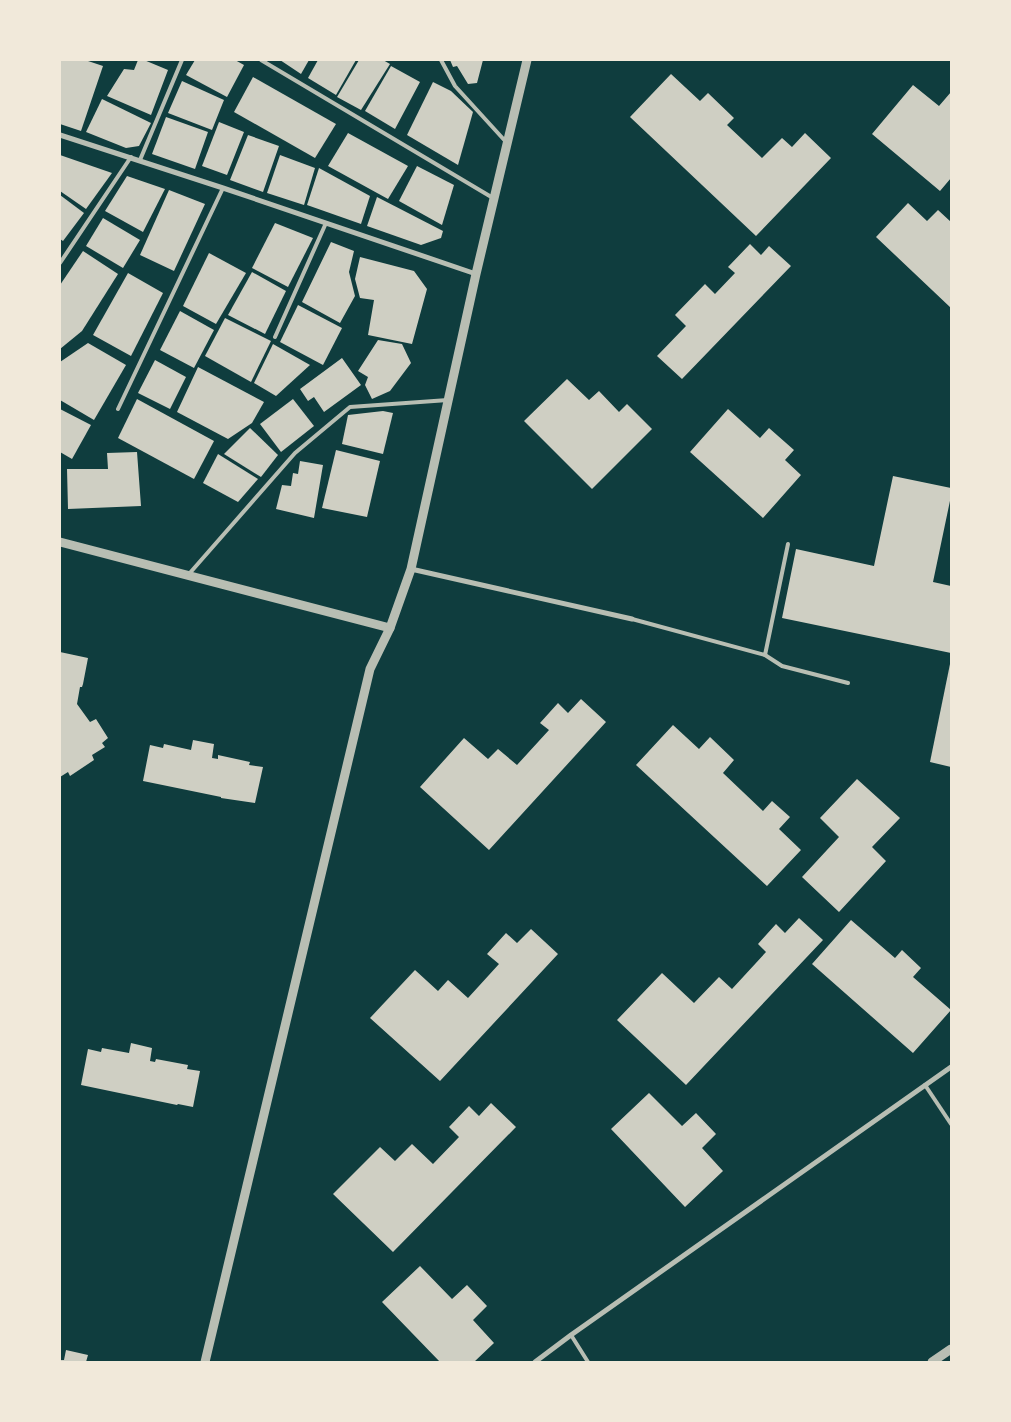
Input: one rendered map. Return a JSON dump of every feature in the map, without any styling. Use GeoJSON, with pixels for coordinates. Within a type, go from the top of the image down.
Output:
{"type":"FeatureCollection","features":[{"type":"Feature","properties":{"kind":"street"},"geometry":{"type":"LineString","coordinates":[[205,1362],[370,669],[390,628],[411,569],[493,198],[527,60]]}},
{"type":"Feature","properties":{"kind":"street"},"geometry":{"type":"LineString","coordinates":[[60,135],[140,160],[476,274]]}},
{"type":"Feature","properties":{"kind":"street"},"geometry":{"type":"LineString","coordinates":[[60,542],[390,628]]}},
{"type":"Feature","properties":{"kind":"street"},"geometry":{"type":"LineString","coordinates":[[411,569],[632,619]]}},
{"type":"Feature","properties":{"kind":"street"},"geometry":{"type":"LineString","coordinates":[[536,1362],[570,1335],[951,1067]]}},
{"type":"Feature","properties":{"kind":"street"},"geometry":{"type":"LineString","coordinates":[[932,1362],[951,1349]]}},
{"type":"Feature","properties":{"kind":"lane"},"geometry":{"type":"LineString","coordinates":[[140,160],[182,60]]}},
{"type":"Feature","properties":{"kind":"lane"},"geometry":{"type":"LineString","coordinates":[[260,60],[493,198]]}},
{"type":"Feature","properties":{"kind":"lane"},"geometry":{"type":"LineString","coordinates":[[441,60],[455,86],[507,143]]}},
{"type":"Feature","properties":{"kind":"lane"},"geometry":{"type":"LineString","coordinates":[[60,263],[130,157]]}},
{"type":"Feature","properties":{"kind":"lane"},"geometry":{"type":"LineString","coordinates":[[118,409],[223,188]]}},
{"type":"Feature","properties":{"kind":"lane"},"geometry":{"type":"LineString","coordinates":[[275,338],[326,223]]}},
{"type":"Feature","properties":{"kind":"lane"},"geometry":{"type":"LineString","coordinates":[[188,575],[295,453],[350,408],[448,400]]}},
{"type":"Feature","properties":{"kind":"lane"},"geometry":{"type":"LineString","coordinates":[[764,655],[788,544]]}},
{"type":"Feature","properties":{"kind":"lane"},"geometry":{"type":"LineString","coordinates":[[632,619],[764,655],[782,666],[848,684]]}},
{"type":"Feature","properties":{"kind":"lane"},"geometry":{"type":"LineString","coordinates":[[924,1085],[951,1124]]}},
{"type":"Feature","properties":{"kind":"lane"},"geometry":{"type":"LineString","coordinates":[[570,1335],[588,1362]]}},
{"type":"Feature","properties":{"kind":"building"},"geometry":{"type":"Polygon","coordinates":[[[60,60],[85,60],[103,66],[81,131],[60,124],[60,60]]]}},
{"type":"Feature","properties":{"kind":"building"},"geometry":{"type":"Polygon","coordinates":[[[138,60],[144,60],[168,70],[151,115],[107,96],[124,69],[134,70],[138,60]]]}},
{"type":"Feature","properties":{"kind":"building"},"geometry":{"type":"Polygon","coordinates":[[[195,60],[235,60],[244,65],[227,97],[186,75],[195,60]]]}},
{"type":"Feature","properties":{"kind":"building"},"geometry":{"type":"Polygon","coordinates":[[[280,60],[309,60],[301,74],[280,60]]]}},
{"type":"Feature","properties":{"kind":"building"},"geometry":{"type":"Polygon","coordinates":[[[318,60],[356,60],[336,95],[308,78],[318,60]]]}},
{"type":"Feature","properties":{"kind":"building"},"geometry":{"type":"Polygon","coordinates":[[[359,60],[383,60],[390,64],[361,110],[337,97],[359,60]]]}},
{"type":"Feature","properties":{"kind":"building"},"geometry":{"type":"Polygon","coordinates":[[[450,60],[483,60],[477,83],[468,84],[457,66],[453,67],[450,60]]]}},
{"type":"Feature","properties":{"kind":"building"},"geometry":{"type":"Polygon","coordinates":[[[391,66],[420,82],[395,129],[365,111],[391,66]]]}},
{"type":"Feature","properties":{"kind":"building"},"geometry":{"type":"Polygon","coordinates":[[[671,74],[700,101],[708,93],[734,118],[727,125],[762,158],[782,138],[792,147],[805,133],[831,158],[756,236],[630,117],[671,74]]]}},
{"type":"Feature","properties":{"kind":"building"},"geometry":{"type":"Polygon","coordinates":[[[253,77],[336,124],[315,158],[234,112],[253,77]]]}},
{"type":"Feature","properties":{"kind":"building"},"geometry":{"type":"Polygon","coordinates":[[[182,81],[224,100],[212,130],[168,113],[182,81]]]}},
{"type":"Feature","properties":{"kind":"building"},"geometry":{"type":"Polygon","coordinates":[[[433,82],[451,91],[473,112],[458,165],[407,135],[433,82]]]}},
{"type":"Feature","properties":{"kind":"building"},"geometry":{"type":"Polygon","coordinates":[[[913,85],[939,106],[951,92],[951,178],[940,191],[872,134],[913,85]]]}},
{"type":"Feature","properties":{"kind":"building"},"geometry":{"type":"Polygon","coordinates":[[[102,99],[151,123],[139,146],[126,148],[86,132],[102,99]]]}},
{"type":"Feature","properties":{"kind":"building"},"geometry":{"type":"Polygon","coordinates":[[[166,117],[208,132],[195,169],[152,154],[166,117]]]}},
{"type":"Feature","properties":{"kind":"building"},"geometry":{"type":"Polygon","coordinates":[[[219,122],[244,132],[227,175],[202,166],[219,122]]]}},
{"type":"Feature","properties":{"kind":"building"},"geometry":{"type":"Polygon","coordinates":[[[348,133],[408,166],[388,199],[328,166],[348,133]]]}},
{"type":"Feature","properties":{"kind":"building"},"geometry":{"type":"Polygon","coordinates":[[[248,135],[279,146],[263,192],[230,180],[248,135]]]}},
{"type":"Feature","properties":{"kind":"building"},"geometry":{"type":"Polygon","coordinates":[[[60,155],[112,173],[86,209],[60,191],[60,155]]]}},
{"type":"Feature","properties":{"kind":"building"},"geometry":{"type":"Polygon","coordinates":[[[280,155],[315,168],[304,205],[267,193],[280,155]]]}},
{"type":"Feature","properties":{"kind":"building"},"geometry":{"type":"Polygon","coordinates":[[[417,166],[454,185],[442,225],[399,201],[417,166]]]}},
{"type":"Feature","properties":{"kind":"building"},"geometry":{"type":"Polygon","coordinates":[[[319,168],[370,196],[361,224],[307,205],[319,168]]]}},
{"type":"Feature","properties":{"kind":"building"},"geometry":{"type":"Polygon","coordinates":[[[127,176],[165,189],[143,232],[105,211],[127,176]]]}},
{"type":"Feature","properties":{"kind":"building"},"geometry":{"type":"Polygon","coordinates":[[[169,190],[205,204],[174,271],[140,255],[169,190]]]}},
{"type":"Feature","properties":{"kind":"building"},"geometry":{"type":"Polygon","coordinates":[[[60,195],[84,213],[63,241],[60,239],[60,195]]]}},
{"type":"Feature","properties":{"kind":"building"},"geometry":{"type":"Polygon","coordinates":[[[377,197],[443,231],[441,238],[421,245],[367,226],[377,197]]]}},
{"type":"Feature","properties":{"kind":"building"},"geometry":{"type":"Polygon","coordinates":[[[908,203],[927,221],[938,210],[951,222],[951,308],[876,237],[908,203]]]}},
{"type":"Feature","properties":{"kind":"building"},"geometry":{"type":"Polygon","coordinates":[[[103,218],[140,240],[123,268],[86,246],[103,218]]]}},
{"type":"Feature","properties":{"kind":"building"},"geometry":{"type":"Polygon","coordinates":[[[275,223],[313,238],[288,287],[252,268],[275,223]]]}},
{"type":"Feature","properties":{"kind":"building"},"geometry":{"type":"Polygon","coordinates":[[[331,242],[354,251],[349,272],[355,296],[340,323],[302,302],[331,242]]]}},
{"type":"Feature","properties":{"kind":"building"},"geometry":{"type":"Polygon","coordinates":[[[750,244],[761,255],[769,246],[791,266],[682,379],[657,356],[686,326],[675,315],[705,284],[715,294],[735,273],[728,267],[750,244]]]}},
{"type":"Feature","properties":{"kind":"building"},"geometry":{"type":"Polygon","coordinates":[[[83,251],[118,274],[82,331],[60,349],[60,285],[83,251]]]}},
{"type":"Feature","properties":{"kind":"building"},"geometry":{"type":"Polygon","coordinates":[[[209,253],[246,273],[216,324],[183,306],[209,253]]]}},
{"type":"Feature","properties":{"kind":"building"},"geometry":{"type":"Polygon","coordinates":[[[360,257],[414,271],[427,289],[412,344],[368,335],[374,300],[360,298],[355,279],[360,257]]]}},
{"type":"Feature","properties":{"kind":"building"},"geometry":{"type":"Polygon","coordinates":[[[252,272],[286,291],[265,334],[228,315],[252,272]]]}},
{"type":"Feature","properties":{"kind":"building"},"geometry":{"type":"Polygon","coordinates":[[[128,273],[163,293],[131,356],[93,335],[128,273]]]}},
{"type":"Feature","properties":{"kind":"building"},"geometry":{"type":"Polygon","coordinates":[[[298,305],[342,328],[323,365],[280,342],[298,305]]]}},
{"type":"Feature","properties":{"kind":"building"},"geometry":{"type":"Polygon","coordinates":[[[180,311],[214,330],[194,368],[160,350],[180,311]]]}},
{"type":"Feature","properties":{"kind":"building"},"geometry":{"type":"Polygon","coordinates":[[[225,318],[271,341],[251,382],[205,356],[225,318]]]}},
{"type":"Feature","properties":{"kind":"building"},"geometry":{"type":"Polygon","coordinates":[[[378,340],[402,344],[411,363],[390,391],[372,399],[365,385],[368,377],[358,371],[378,340]]]}},
{"type":"Feature","properties":{"kind":"building"},"geometry":{"type":"Polygon","coordinates":[[[88,343],[126,365],[94,420],[60,400],[60,362],[88,343]]]}},
{"type":"Feature","properties":{"kind":"building"},"geometry":{"type":"Polygon","coordinates":[[[273,344],[310,365],[276,396],[254,383],[273,344]]]}},
{"type":"Feature","properties":{"kind":"building"},"geometry":{"type":"Polygon","coordinates":[[[342,358],[361,385],[324,412],[314,397],[308,401],[300,389],[342,358]]]}},
{"type":"Feature","properties":{"kind":"building"},"geometry":{"type":"Polygon","coordinates":[[[155,360],[186,377],[170,409],[138,393],[155,360]]]}},
{"type":"Feature","properties":{"kind":"building"},"geometry":{"type":"Polygon","coordinates":[[[198,367],[264,402],[252,423],[228,439],[177,412],[198,367]]]}},
{"type":"Feature","properties":{"kind":"building"},"geometry":{"type":"Polygon","coordinates":[[[567,379],[589,400],[599,391],[619,412],[627,404],[652,429],[592,489],[524,421],[567,379]]]}},
{"type":"Feature","properties":{"kind":"building"},"geometry":{"type":"Polygon","coordinates":[[[137,399],[214,441],[194,479],[118,438],[137,399]]]}},
{"type":"Feature","properties":{"kind":"building"},"geometry":{"type":"Polygon","coordinates":[[[293,399],[314,426],[281,452],[260,424],[293,399]]]}},
{"type":"Feature","properties":{"kind":"building"},"geometry":{"type":"Polygon","coordinates":[[[60,409],[91,425],[72,459],[60,452],[60,409]]]}},
{"type":"Feature","properties":{"kind":"building"},"geometry":{"type":"Polygon","coordinates":[[[728,409],[760,438],[769,428],[794,450],[785,460],[801,475],[763,518],[690,452],[728,409]]]}},
{"type":"Feature","properties":{"kind":"building"},"geometry":{"type":"Polygon","coordinates":[[[383,411],[393,413],[383,454],[342,444],[348,415],[383,411]]]}},
{"type":"Feature","properties":{"kind":"building"},"geometry":{"type":"Polygon","coordinates":[[[250,428],[278,455],[261,477],[224,454],[250,428]]]}},
{"type":"Feature","properties":{"kind":"building"},"geometry":{"type":"Polygon","coordinates":[[[336,450],[380,461],[367,517],[322,508],[336,450]]]}},
{"type":"Feature","properties":{"kind":"building"},"geometry":{"type":"Polygon","coordinates":[[[137,452],[141,506],[68,509],[67,469],[108,469],[107,453],[137,452]]]}},
{"type":"Feature","properties":{"kind":"building"},"geometry":{"type":"Polygon","coordinates":[[[218,454],[258,479],[238,502],[203,483],[218,454]]]}},
{"type":"Feature","properties":{"kind":"building"},"geometry":{"type":"Polygon","coordinates":[[[300,461],[323,465],[314,518],[276,509],[282,485],[291,486],[293,473],[298,474],[300,461]]]}},
{"type":"Feature","properties":{"kind":"building"},"geometry":{"type":"Polygon","coordinates":[[[893,476],[951,488],[951,496],[933,582],[951,586],[951,653],[782,618],[796,549],[874,566],[893,476]]]}},
{"type":"Feature","properties":{"kind":"building"},"geometry":{"type":"Polygon","coordinates":[[[60,652],[88,658],[77,704],[90,722],[96,719],[108,738],[102,743],[105,747],[92,755],[94,760],[70,776],[68,772],[60,777],[60,652]]]}},
{"type":"Feature","properties":{"kind":"building"},"geometry":{"type":"Polygon","coordinates":[[[951,664],[951,767],[930,762],[951,664]]]}},
{"type":"Feature","properties":{"kind":"building"},"geometry":{"type":"Polygon","coordinates":[[[581,699],[606,722],[489,850],[420,787],[464,738],[488,759],[498,749],[517,765],[549,730],[540,723],[558,703],[568,713],[581,699]]]}},
{"type":"Feature","properties":{"kind":"building"},"geometry":{"type":"Polygon","coordinates":[[[673,725],[699,749],[710,737],[734,760],[723,773],[763,811],[772,801],[790,817],[779,829],[801,850],[767,886],[636,765],[673,725]]]}},
{"type":"Feature","properties":{"kind":"building"},"geometry":{"type":"Polygon","coordinates":[[[193,740],[214,744],[212,758],[218,759],[218,755],[250,762],[249,765],[263,767],[255,803],[221,798],[143,781],[150,745],[163,748],[164,744],[191,750],[193,740]]]}},
{"type":"Feature","properties":{"kind":"building"},"geometry":{"type":"Polygon","coordinates":[[[857,779],[900,818],[872,847],[886,861],[839,912],[802,877],[839,837],[820,818],[857,779]]]}},
{"type":"Feature","properties":{"kind":"building"},"geometry":{"type":"Polygon","coordinates":[[[799,918],[823,940],[686,1085],[617,1020],[662,973],[694,1003],[719,977],[732,989],[766,952],[758,944],[776,924],[785,933],[799,918]]]}},
{"type":"Feature","properties":{"kind":"building"},"geometry":{"type":"Polygon","coordinates":[[[851,920],[895,958],[902,950],[921,968],[913,977],[951,1010],[913,1053],[812,964],[851,920]]]}},
{"type":"Feature","properties":{"kind":"building"},"geometry":{"type":"Polygon","coordinates":[[[531,929],[558,954],[440,1081],[370,1018],[415,970],[438,991],[448,980],[468,998],[499,964],[487,954],[506,933],[517,943],[531,929]]]}},
{"type":"Feature","properties":{"kind":"building"},"geometry":{"type":"Polygon","coordinates":[[[131,1043],[152,1048],[150,1061],[155,1062],[156,1059],[188,1065],[187,1069],[200,1071],[193,1107],[81,1085],[88,1049],[101,1052],[102,1048],[129,1053],[131,1043]]]}},
{"type":"Feature","properties":{"kind":"building"},"geometry":{"type":"Polygon","coordinates":[[[649,1093],[682,1126],[696,1113],[716,1134],[702,1148],[723,1171],[685,1207],[611,1129],[649,1093]]]}},
{"type":"Feature","properties":{"kind":"building"},"geometry":{"type":"Polygon","coordinates":[[[491,1103],[516,1127],[393,1252],[333,1194],[380,1147],[395,1161],[412,1144],[433,1164],[459,1137],[449,1127],[469,1106],[479,1116],[491,1103]]]}},
{"type":"Feature","properties":{"kind":"building"},"geometry":{"type":"Polygon","coordinates":[[[420,1266],[452,1299],[467,1285],[487,1306],[473,1320],[494,1343],[474,1362],[440,1362],[382,1302],[420,1266]]]}},
{"type":"Feature","properties":{"kind":"building"},"geometry":{"type":"Polygon","coordinates":[[[66,1350],[88,1355],[86,1362],[60,1362],[60,1360],[64,1360],[66,1350]]]}}]}
